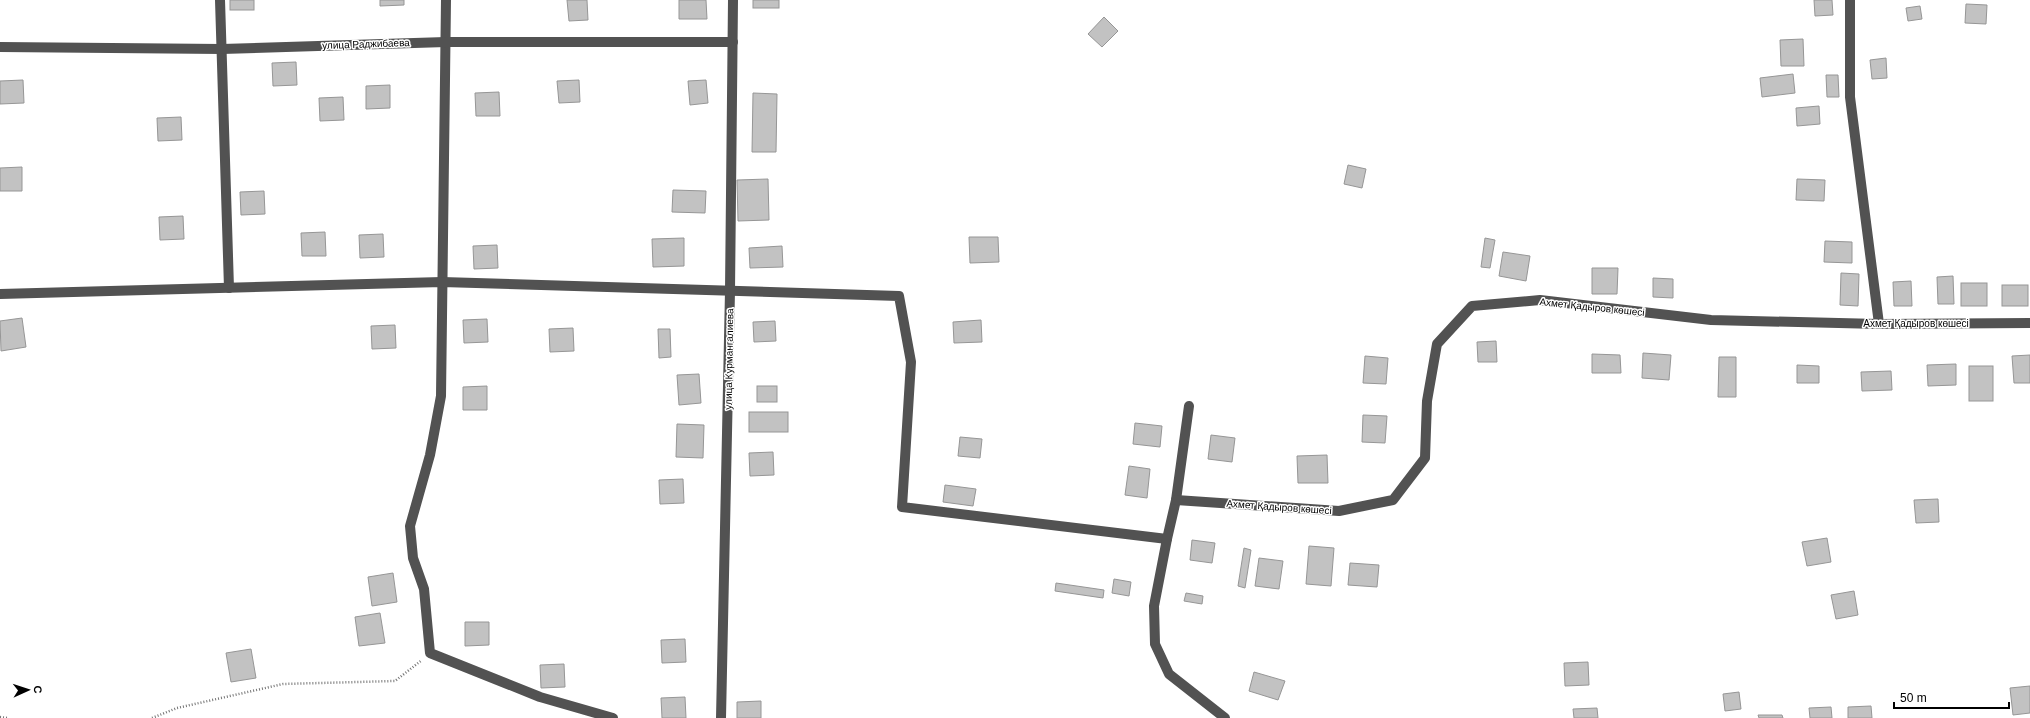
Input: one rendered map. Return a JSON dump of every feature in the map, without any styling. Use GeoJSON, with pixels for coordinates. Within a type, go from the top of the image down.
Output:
{"type":"FeatureCollection","features":[{"type":"Feature","properties":{"kind":"street"},"geometry":{"type":"LineString","coordinates":[[220,0],[229,288]]}},
{"type":"Feature","properties":{"kind":"street"},"geometry":{"type":"LineString","coordinates":[[446,0],[441,396],[430,455],[410,526],[413,558],[424,589],[430,653],[540,697],[613,718]]}},
{"type":"Feature","properties":{"kind":"street","name":"улица Курмангалиева"},"geometry":{"type":"LineString","coordinates":[[721,718],[730,291],[733,0]]}},
{"type":"Feature","properties":{"kind":"street"},"geometry":{"type":"LineString","coordinates":[[1850,0],[1850,97],[1879,324]]}},
{"type":"Feature","properties":{"kind":"street","name":"улица Раджибаева"},"geometry":{"type":"LineString","coordinates":[[0,48],[222,48],[446,42],[733,42]]}},
{"type":"Feature","properties":{"kind":"street"},"geometry":{"type":"LineString","coordinates":[[0,294],[442,282],[899,296],[911,362],[902,507],[1167,539]]}},
{"type":"Feature","properties":{"kind":"street","name":"Ахмет Қадыров көшесі"},"geometry":{"type":"LineString","coordinates":[[1176,500],[1339,511],[1393,500],[1425,458],[1427,400],[1437,344],[1472,306],[1540,300],[1711,320],[1879,324],[2030,323]]}},
{"type":"Feature","properties":{"kind":"street"},"geometry":{"type":"LineString","coordinates":[[1189,406],[1176,500],[1154,606],[1155,644],[1169,674],[1225,718]]}},
{"type":"Feature","properties":{"kind":"path"},"geometry":{"type":"LineString","coordinates":[[152,718],[178,708],[283,684],[395,681],[430,653]]}},
{"type":"Feature","properties":{"kind":"path"},"geometry":{"type":"LineString","coordinates":[[0,718],[8,718]]}},
{"type":"Feature","properties":{"kind":"building"},"geometry":{"type":"Polygon","coordinates":[[[230,0],[254,0],[254,10],[230,10],[230,0]]]}},
{"type":"Feature","properties":{"kind":"building"},"geometry":{"type":"Polygon","coordinates":[[[380,0],[404,0],[404,5],[380,6],[380,0]]]}},
{"type":"Feature","properties":{"kind":"building"},"geometry":{"type":"Polygon","coordinates":[[[567,0],[587,0],[588,20],[569,21],[567,0]]]}},
{"type":"Feature","properties":{"kind":"building"},"geometry":{"type":"Polygon","coordinates":[[[679,0],[706,0],[707,19],[679,19],[679,0]]]}},
{"type":"Feature","properties":{"kind":"building"},"geometry":{"type":"Polygon","coordinates":[[[753,0],[779,0],[779,8],[753,8],[753,0]]]}},
{"type":"Feature","properties":{"kind":"building"},"geometry":{"type":"Polygon","coordinates":[[[1814,0],[1832,0],[1833,15],[1815,16],[1814,0]]]}},
{"type":"Feature","properties":{"kind":"building"},"geometry":{"type":"Polygon","coordinates":[[[1966,4],[1987,5],[1986,24],[1965,23],[1966,4]]]}},
{"type":"Feature","properties":{"kind":"building"},"geometry":{"type":"Polygon","coordinates":[[[1920,6],[1922,19],[1908,21],[1906,8],[1920,6]]]}},
{"type":"Feature","properties":{"kind":"building"},"geometry":{"type":"Polygon","coordinates":[[[1104,17],[1118,31],[1102,47],[1088,34],[1104,17]]]}},
{"type":"Feature","properties":{"kind":"building"},"geometry":{"type":"Polygon","coordinates":[[[1803,39],[1804,66],[1781,66],[1780,40],[1803,39]]]}},
{"type":"Feature","properties":{"kind":"building"},"geometry":{"type":"Polygon","coordinates":[[[1886,58],[1887,78],[1872,79],[1870,60],[1886,58]]]}},
{"type":"Feature","properties":{"kind":"building"},"geometry":{"type":"Polygon","coordinates":[[[296,62],[297,85],[273,86],[272,63],[296,62]]]}},
{"type":"Feature","properties":{"kind":"building"},"geometry":{"type":"Polygon","coordinates":[[[1793,74],[1795,93],[1762,97],[1760,78],[1793,74]]]}},
{"type":"Feature","properties":{"kind":"building"},"geometry":{"type":"Polygon","coordinates":[[[1826,75],[1838,75],[1839,97],[1827,97],[1826,75]]]}},
{"type":"Feature","properties":{"kind":"building"},"geometry":{"type":"Polygon","coordinates":[[[23,80],[24,103],[0,104],[0,81],[23,80]]]}},
{"type":"Feature","properties":{"kind":"building"},"geometry":{"type":"Polygon","coordinates":[[[579,80],[580,102],[559,103],[557,81],[579,80]]]}},
{"type":"Feature","properties":{"kind":"building"},"geometry":{"type":"Polygon","coordinates":[[[706,80],[708,103],[690,105],[688,81],[706,80]]]}},
{"type":"Feature","properties":{"kind":"building"},"geometry":{"type":"Polygon","coordinates":[[[390,85],[390,108],[366,109],[366,86],[390,85]]]}},
{"type":"Feature","properties":{"kind":"building"},"geometry":{"type":"Polygon","coordinates":[[[499,92],[500,116],[476,116],[475,93],[499,92]]]}},
{"type":"Feature","properties":{"kind":"building"},"geometry":{"type":"Polygon","coordinates":[[[753,93],[777,94],[776,152],[752,152],[753,93]]]}},
{"type":"Feature","properties":{"kind":"building"},"geometry":{"type":"Polygon","coordinates":[[[343,97],[344,120],[320,121],[319,98],[343,97]]]}},
{"type":"Feature","properties":{"kind":"building"},"geometry":{"type":"Polygon","coordinates":[[[1819,106],[1820,124],[1797,126],[1796,108],[1819,106]]]}},
{"type":"Feature","properties":{"kind":"building"},"geometry":{"type":"Polygon","coordinates":[[[181,117],[182,140],[158,141],[157,118],[181,117]]]}},
{"type":"Feature","properties":{"kind":"building"},"geometry":{"type":"Polygon","coordinates":[[[1348,165],[1366,169],[1362,188],[1344,184],[1348,165]]]}},
{"type":"Feature","properties":{"kind":"building"},"geometry":{"type":"Polygon","coordinates":[[[22,167],[22,191],[0,191],[0,168],[22,167]]]}},
{"type":"Feature","properties":{"kind":"building"},"geometry":{"type":"Polygon","coordinates":[[[768,179],[769,220],[738,221],[737,180],[768,179]]]}},
{"type":"Feature","properties":{"kind":"building"},"geometry":{"type":"Polygon","coordinates":[[[1797,179],[1825,180],[1824,201],[1796,200],[1797,179]]]}},
{"type":"Feature","properties":{"kind":"building"},"geometry":{"type":"Polygon","coordinates":[[[673,190],[706,191],[705,213],[672,212],[673,190]]]}},
{"type":"Feature","properties":{"kind":"building"},"geometry":{"type":"Polygon","coordinates":[[[264,191],[265,214],[241,215],[240,192],[264,191]]]}},
{"type":"Feature","properties":{"kind":"building"},"geometry":{"type":"Polygon","coordinates":[[[183,216],[184,239],[160,240],[159,217],[183,216]]]}},
{"type":"Feature","properties":{"kind":"building"},"geometry":{"type":"Polygon","coordinates":[[[325,232],[326,256],[302,256],[301,233],[325,232]]]}},
{"type":"Feature","properties":{"kind":"building"},"geometry":{"type":"Polygon","coordinates":[[[383,234],[384,257],[360,258],[359,235],[383,234]]]}},
{"type":"Feature","properties":{"kind":"building"},"geometry":{"type":"Polygon","coordinates":[[[969,237],[998,237],[999,262],[970,263],[969,237]]]}},
{"type":"Feature","properties":{"kind":"building"},"geometry":{"type":"Polygon","coordinates":[[[684,238],[684,266],[653,267],[652,239],[684,238]]]}},
{"type":"Feature","properties":{"kind":"building"},"geometry":{"type":"Polygon","coordinates":[[[1485,238],[1495,240],[1490,268],[1481,267],[1485,238]]]}},
{"type":"Feature","properties":{"kind":"building"},"geometry":{"type":"Polygon","coordinates":[[[1825,241],[1852,242],[1852,263],[1824,262],[1825,241]]]}},
{"type":"Feature","properties":{"kind":"building"},"geometry":{"type":"Polygon","coordinates":[[[497,245],[498,268],[474,269],[473,246],[497,245]]]}},
{"type":"Feature","properties":{"kind":"building"},"geometry":{"type":"Polygon","coordinates":[[[782,246],[783,267],[750,268],[749,248],[782,246]]]}},
{"type":"Feature","properties":{"kind":"building"},"geometry":{"type":"Polygon","coordinates":[[[1503,252],[1530,256],[1526,281],[1499,276],[1503,252]]]}},
{"type":"Feature","properties":{"kind":"building"},"geometry":{"type":"Polygon","coordinates":[[[1592,268],[1618,268],[1617,294],[1592,294],[1592,268]]]}},
{"type":"Feature","properties":{"kind":"building"},"geometry":{"type":"Polygon","coordinates":[[[1841,273],[1859,274],[1858,306],[1840,305],[1841,273]]]}},
{"type":"Feature","properties":{"kind":"building"},"geometry":{"type":"Polygon","coordinates":[[[1953,276],[1954,304],[1938,304],[1937,277],[1953,276]]]}},
{"type":"Feature","properties":{"kind":"building"},"geometry":{"type":"Polygon","coordinates":[[[1653,278],[1673,279],[1673,298],[1653,297],[1653,278]]]}},
{"type":"Feature","properties":{"kind":"building"},"geometry":{"type":"Polygon","coordinates":[[[1911,281],[1912,306],[1894,306],[1893,282],[1911,281]]]}},
{"type":"Feature","properties":{"kind":"building"},"geometry":{"type":"Polygon","coordinates":[[[1961,283],[1987,283],[1987,306],[1961,306],[1961,283]]]}},
{"type":"Feature","properties":{"kind":"building"},"geometry":{"type":"Polygon","coordinates":[[[2002,285],[2028,285],[2028,306],[2002,306],[2002,285]]]}},
{"type":"Feature","properties":{"kind":"building"},"geometry":{"type":"Polygon","coordinates":[[[22,318],[26,347],[1,351],[0,321],[22,318]]]}},
{"type":"Feature","properties":{"kind":"building"},"geometry":{"type":"Polygon","coordinates":[[[487,319],[488,342],[464,343],[463,320],[487,319]]]}},
{"type":"Feature","properties":{"kind":"building"},"geometry":{"type":"Polygon","coordinates":[[[981,320],[982,342],[954,343],[953,322],[981,320]]]}},
{"type":"Feature","properties":{"kind":"building"},"geometry":{"type":"Polygon","coordinates":[[[775,321],[776,341],[754,342],[753,322],[775,321]]]}},
{"type":"Feature","properties":{"kind":"building"},"geometry":{"type":"Polygon","coordinates":[[[395,325],[396,348],[372,349],[371,326],[395,325]]]}},
{"type":"Feature","properties":{"kind":"building"},"geometry":{"type":"Polygon","coordinates":[[[573,328],[574,351],[550,352],[549,329],[573,328]]]}},
{"type":"Feature","properties":{"kind":"building"},"geometry":{"type":"Polygon","coordinates":[[[658,329],[670,329],[671,357],[659,358],[658,329]]]}},
{"type":"Feature","properties":{"kind":"building"},"geometry":{"type":"Polygon","coordinates":[[[1496,341],[1497,362],[1478,362],[1477,342],[1496,341]]]}},
{"type":"Feature","properties":{"kind":"building"},"geometry":{"type":"Polygon","coordinates":[[[1643,353],[1671,355],[1669,380],[1642,378],[1643,353]]]}},
{"type":"Feature","properties":{"kind":"building"},"geometry":{"type":"Polygon","coordinates":[[[1592,354],[1620,355],[1621,373],[1592,373],[1592,354]]]}},
{"type":"Feature","properties":{"kind":"building"},"geometry":{"type":"Polygon","coordinates":[[[2030,355],[2030,383],[2014,383],[2012,356],[2030,355]]]}},
{"type":"Feature","properties":{"kind":"building"},"geometry":{"type":"Polygon","coordinates":[[[1365,356],[1388,358],[1386,384],[1363,383],[1365,356]]]}},
{"type":"Feature","properties":{"kind":"building"},"geometry":{"type":"Polygon","coordinates":[[[1719,357],[1736,357],[1736,397],[1718,397],[1719,357]]]}},
{"type":"Feature","properties":{"kind":"building"},"geometry":{"type":"Polygon","coordinates":[[[1956,364],[1956,385],[1928,386],[1927,365],[1956,364]]]}},
{"type":"Feature","properties":{"kind":"building"},"geometry":{"type":"Polygon","coordinates":[[[1797,365],[1819,366],[1819,383],[1797,383],[1797,365]]]}},
{"type":"Feature","properties":{"kind":"building"},"geometry":{"type":"Polygon","coordinates":[[[1969,366],[1993,366],[1993,401],[1969,401],[1969,366]]]}},
{"type":"Feature","properties":{"kind":"building"},"geometry":{"type":"Polygon","coordinates":[[[1891,371],[1892,390],[1862,391],[1861,372],[1891,371]]]}},
{"type":"Feature","properties":{"kind":"building"},"geometry":{"type":"Polygon","coordinates":[[[699,374],[701,403],[679,405],[677,375],[699,374]]]}},
{"type":"Feature","properties":{"kind":"building"},"geometry":{"type":"Polygon","coordinates":[[[487,386],[487,410],[463,410],[463,387],[487,386]]]}},
{"type":"Feature","properties":{"kind":"building"},"geometry":{"type":"Polygon","coordinates":[[[757,386],[777,386],[777,402],[757,402],[757,386]]]}},
{"type":"Feature","properties":{"kind":"building"},"geometry":{"type":"Polygon","coordinates":[[[749,412],[788,412],[788,432],[749,432],[749,412]]]}},
{"type":"Feature","properties":{"kind":"building"},"geometry":{"type":"Polygon","coordinates":[[[1363,415],[1387,416],[1385,443],[1362,442],[1363,415]]]}},
{"type":"Feature","properties":{"kind":"building"},"geometry":{"type":"Polygon","coordinates":[[[1135,423],[1162,426],[1160,447],[1133,444],[1135,423]]]}},
{"type":"Feature","properties":{"kind":"building"},"geometry":{"type":"Polygon","coordinates":[[[677,424],[704,425],[703,458],[676,457],[677,424]]]}},
{"type":"Feature","properties":{"kind":"building"},"geometry":{"type":"Polygon","coordinates":[[[1211,435],[1235,438],[1232,462],[1208,459],[1211,435]]]}},
{"type":"Feature","properties":{"kind":"building"},"geometry":{"type":"Polygon","coordinates":[[[960,437],[982,439],[980,458],[958,456],[960,437]]]}},
{"type":"Feature","properties":{"kind":"building"},"geometry":{"type":"Polygon","coordinates":[[[773,452],[774,475],[750,476],[749,453],[773,452]]]}},
{"type":"Feature","properties":{"kind":"building"},"geometry":{"type":"Polygon","coordinates":[[[1327,455],[1328,483],[1298,483],[1297,456],[1327,455]]]}},
{"type":"Feature","properties":{"kind":"building"},"geometry":{"type":"Polygon","coordinates":[[[1129,466],[1150,469],[1147,498],[1125,495],[1129,466]]]}},
{"type":"Feature","properties":{"kind":"building"},"geometry":{"type":"Polygon","coordinates":[[[683,479],[684,503],[660,504],[659,480],[683,479]]]}},
{"type":"Feature","properties":{"kind":"building"},"geometry":{"type":"Polygon","coordinates":[[[945,485],[976,489],[973,506],[943,502],[945,485]]]}},
{"type":"Feature","properties":{"kind":"building"},"geometry":{"type":"Polygon","coordinates":[[[1938,499],[1939,522],[1916,523],[1914,500],[1938,499]]]}},
{"type":"Feature","properties":{"kind":"building"},"geometry":{"type":"Polygon","coordinates":[[[1827,538],[1831,562],[1807,566],[1802,542],[1827,538]]]}},
{"type":"Feature","properties":{"kind":"building"},"geometry":{"type":"Polygon","coordinates":[[[1192,540],[1215,543],[1212,563],[1190,560],[1192,540]]]}},
{"type":"Feature","properties":{"kind":"building"},"geometry":{"type":"Polygon","coordinates":[[[1309,546],[1334,548],[1331,586],[1306,584],[1309,546]]]}},
{"type":"Feature","properties":{"kind":"building"},"geometry":{"type":"Polygon","coordinates":[[[1244,548],[1251,550],[1245,588],[1238,586],[1244,548]]]}},
{"type":"Feature","properties":{"kind":"building"},"geometry":{"type":"Polygon","coordinates":[[[1259,558],[1283,561],[1279,589],[1255,586],[1259,558]]]}},
{"type":"Feature","properties":{"kind":"building"},"geometry":{"type":"Polygon","coordinates":[[[1350,563],[1379,565],[1377,587],[1348,585],[1350,563]]]}},
{"type":"Feature","properties":{"kind":"building"},"geometry":{"type":"Polygon","coordinates":[[[393,573],[397,602],[372,606],[368,577],[393,573]]]}},
{"type":"Feature","properties":{"kind":"building"},"geometry":{"type":"Polygon","coordinates":[[[1114,579],[1131,582],[1129,596],[1112,593],[1114,579]]]}},
{"type":"Feature","properties":{"kind":"building"},"geometry":{"type":"Polygon","coordinates":[[[1056,583],[1104,590],[1103,598],[1055,591],[1056,583]]]}},
{"type":"Feature","properties":{"kind":"building"},"geometry":{"type":"Polygon","coordinates":[[[1854,591],[1858,615],[1836,619],[1831,595],[1854,591]]]}},
{"type":"Feature","properties":{"kind":"building"},"geometry":{"type":"Polygon","coordinates":[[[1186,593],[1203,596],[1202,604],[1184,601],[1186,593]]]}},
{"type":"Feature","properties":{"kind":"building"},"geometry":{"type":"Polygon","coordinates":[[[380,613],[385,643],[359,646],[355,617],[380,613]]]}},
{"type":"Feature","properties":{"kind":"building"},"geometry":{"type":"Polygon","coordinates":[[[465,622],[489,622],[489,645],[465,646],[465,622]]]}},
{"type":"Feature","properties":{"kind":"building"},"geometry":{"type":"Polygon","coordinates":[[[685,639],[686,662],[662,663],[661,640],[685,639]]]}},
{"type":"Feature","properties":{"kind":"building"},"geometry":{"type":"Polygon","coordinates":[[[251,649],[256,678],[231,682],[226,653],[251,649]]]}},
{"type":"Feature","properties":{"kind":"building"},"geometry":{"type":"Polygon","coordinates":[[[1588,662],[1589,685],[1565,686],[1564,663],[1588,662]]]}},
{"type":"Feature","properties":{"kind":"building"},"geometry":{"type":"Polygon","coordinates":[[[564,664],[565,687],[541,688],[540,665],[564,664]]]}},
{"type":"Feature","properties":{"kind":"building"},"geometry":{"type":"Polygon","coordinates":[[[1254,672],[1285,681],[1278,700],[1249,691],[1254,672]]]}},
{"type":"Feature","properties":{"kind":"building"},"geometry":{"type":"Polygon","coordinates":[[[2030,686],[2030,713],[2013,715],[2010,688],[2030,686]]]}},
{"type":"Feature","properties":{"kind":"building"},"geometry":{"type":"Polygon","coordinates":[[[1739,692],[1741,709],[1725,711],[1723,694],[1739,692]]]}},
{"type":"Feature","properties":{"kind":"building"},"geometry":{"type":"Polygon","coordinates":[[[685,697],[686,718],[662,718],[661,698],[685,697]]]}},
{"type":"Feature","properties":{"kind":"building"},"geometry":{"type":"Polygon","coordinates":[[[761,701],[761,718],[737,718],[737,702],[761,701]]]}},
{"type":"Feature","properties":{"kind":"building"},"geometry":{"type":"Polygon","coordinates":[[[1871,706],[1872,718],[1848,718],[1848,707],[1871,706]]]}},
{"type":"Feature","properties":{"kind":"building"},"geometry":{"type":"Polygon","coordinates":[[[1831,707],[1832,718],[1810,718],[1809,708],[1831,707]]]}},
{"type":"Feature","properties":{"kind":"building"},"geometry":{"type":"Polygon","coordinates":[[[1597,708],[1598,718],[1574,718],[1573,709],[1597,708]]]}},
{"type":"Feature","properties":{"kind":"building"},"geometry":{"type":"Polygon","coordinates":[[[1758,715],[1782,715],[1783,718],[1759,718],[1758,715]]]}}]}
